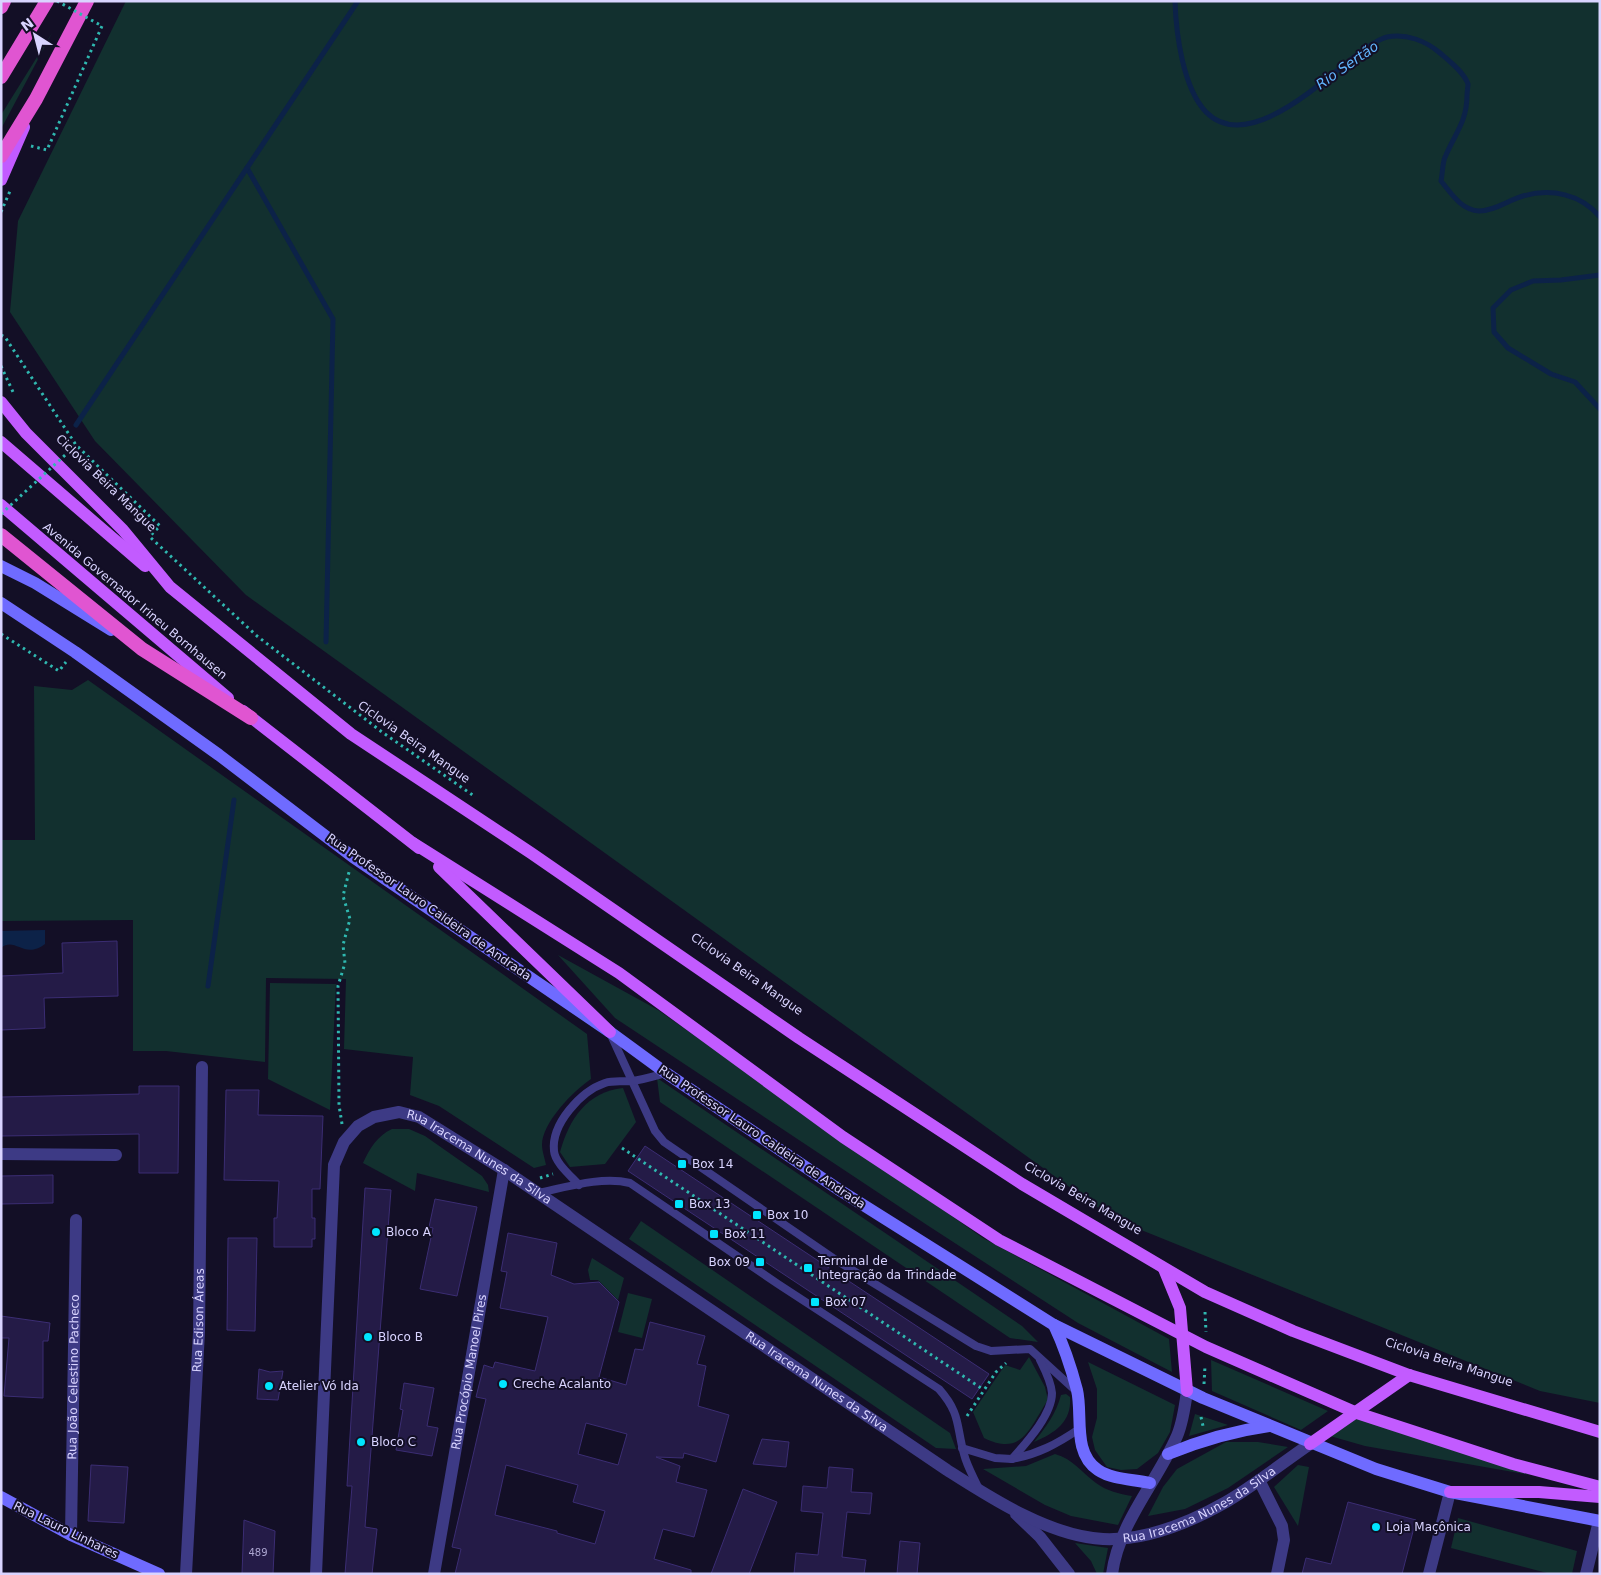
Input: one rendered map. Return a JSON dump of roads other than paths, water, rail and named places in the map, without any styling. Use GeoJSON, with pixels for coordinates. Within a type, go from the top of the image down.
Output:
{"type":"FeatureCollection","features":[{"type":"Feature","properties":{"kind":"highway"},"geometry":{"type":"LineString","coordinates":[[1,7],[4,1]]}},
{"type":"Feature","properties":{"kind":"highway"},"geometry":{"type":"LineString","coordinates":[[1,77],[47,1]]}},
{"type":"Feature","properties":{"kind":"highway"},"geometry":{"type":"LineString","coordinates":[[1,156],[36,99],[87,1]]}},
{"type":"Feature","properties":{"kind":"highway"},"geometry":{"type":"LineString","coordinates":[[1,535],[142,649],[251,718]]}},
{"type":"Feature","properties":{"kind":"main road"},"geometry":{"type":"LineString","coordinates":[[1,180],[36,99]]}},
{"type":"Feature","properties":{"kind":"main road"},"geometry":{"type":"LineString","coordinates":[[1,402],[26,433],[123,530],[170,587]]}},
{"type":"Feature","properties":{"kind":"main road"},"geometry":{"type":"LineString","coordinates":[[1,442],[170,587],[351,734],[531,853],[849,1070],[1022,1184],[1205,1292],[1293,1331],[1409,1375],[1600,1432]]}},
{"type":"Feature","properties":{"kind":"main road","name":"Avenida Governador Irineu Bornhausen"},"geometry":{"type":"LineString","coordinates":[[1,505],[251,718],[413,843]]}},
{"type":"Feature","properties":{"kind":"main road"},"geometry":{"type":"LineString","coordinates":[[1,566],[34,583],[142,649]]}},
{"type":"Feature","properties":{"kind":"main road","name":"Rua Professor Lauro Caldeira de Andrada"},"geometry":{"type":"LineString","coordinates":[[1,603],[75,652],[219,755],[353,857],[610,1032],[666,1073],[841,1191],[1054,1325],[1187,1391],[1310,1444],[1376,1469],[1450,1492],[1600,1521]]}},
{"type":"Feature","properties":{"kind":"main road"},"geometry":{"type":"LineString","coordinates":[[413,843],[498,922],[610,1032]]}},
{"type":"Feature","properties":{"kind":"main road"},"geometry":{"type":"LineString","coordinates":[[413,843],[619,973],[843,1138],[999,1240],[1184,1336],[1357,1413],[1513,1464],[1600,1487]]}},
{"type":"Feature","properties":{"kind":"main road"},"geometry":{"type":"LineString","coordinates":[[1164,1269],[1180,1308],[1184,1336],[1187,1391]]}},
{"type":"Feature","properties":{"kind":"main road"},"geometry":{"type":"LineString","coordinates":[[1054,1325],[1068,1354],[1078,1394],[1079,1428],[1082,1445],[1096,1469],[1110,1476],[1150,1483]]}},
{"type":"Feature","properties":{"kind":"main road"},"geometry":{"type":"LineString","coordinates":[[1310,1444],[1409,1375]]}},
{"type":"Feature","properties":{"kind":"main road"},"geometry":{"type":"LineString","coordinates":[[1168,1454],[1208,1438],[1238,1430],[1269,1426]]}},
{"type":"Feature","properties":{"kind":"main road"},"geometry":{"type":"LineString","coordinates":[[1450,1492],[1539,1492],[1600,1497]]}},
{"type":"Feature","properties":{"kind":"main road","name":"Rua Lauro Linhares"},"geometry":{"type":"LineString","coordinates":[[1,1497],[71,1535],[159,1574]]}},
{"type":"Feature","properties":{"kind":"street","name":"Rua Edison Áreas"},"geometry":{"type":"LineString","coordinates":[[186,1574],[199,1332],[202,1067]]}},
{"type":"Feature","properties":{"kind":"street","name":"Rua Iracema Nunes da Silva"},"geometry":{"type":"LineString","coordinates":[[316,1574],[334,1165],[344,1142],[358,1126],[374,1117],[399,1112],[419,1117],[526,1184],[980,1491],[1009,1508],[1072,1533],[1102,1539],[1142,1536],[1190,1520],[1225,1502],[1310,1444]]}},
{"type":"Feature","properties":{"kind":"street"},"geometry":{"type":"LineString","coordinates":[[1,1154],[116,1155]]}},
{"type":"Feature","properties":{"kind":"street","name":"Rua Procópio Manoel Pires"},"geometry":{"type":"LineString","coordinates":[[434,1574],[504,1170]]}},
{"type":"Feature","properties":{"kind":"street","name":"Rua João Celestino Pacheco"},"geometry":{"type":"LineString","coordinates":[[71,1535],[76,1220]]}},
{"type":"Feature","properties":{"kind":"street"},"geometry":{"type":"LineString","coordinates":[[1112,1574],[1114,1561],[1122,1538],[1150,1483],[1168,1454],[1184,1413],[1187,1391]]}},
{"type":"Feature","properties":{"kind":"street"},"geometry":{"type":"LineString","coordinates":[[1259,1480],[1282,1526],[1284,1540],[1277,1574]]}},
{"type":"Feature","properties":{"kind":"street"},"geometry":{"type":"LineString","coordinates":[[1429,1574],[1450,1492]]}},
{"type":"Feature","properties":{"kind":"street"},"geometry":{"type":"LineString","coordinates":[[1009,1508],[1040,1537],[1069,1574]]}},
{"type":"Feature","properties":{"kind":"street"},"geometry":{"type":"LineString","coordinates":[[1586,1574],[1600,1521]]}},
{"type":"Feature","properties":{"kind":"lane"},"geometry":{"type":"LineString","coordinates":[[610,1032],[655,1131],[664,1142],[836,1260],[976,1346],[991,1351],[1030,1349],[1078,1394]]}},
{"type":"Feature","properties":{"kind":"lane"},"geometry":{"type":"LineString","coordinates":[[578,1185],[561,1166],[554,1151],[558,1127],[575,1102],[587,1091],[612,1080],[632,1081],[666,1073]]}},
{"type":"Feature","properties":{"kind":"lane"},"geometry":{"type":"LineString","coordinates":[[538,1193],[578,1185],[623,1181],[630,1183],[778,1284],[939,1389],[955,1411],[960,1425],[962,1448],[966,1464],[980,1491]]}},
{"type":"Feature","properties":{"kind":"lane"},"geometry":{"type":"LineString","coordinates":[[1012,1459],[1030,1439],[1049,1408],[1052,1393],[1049,1379],[1038,1357]]}},
{"type":"Feature","properties":{"kind":"lane"},"geometry":{"type":"LineString","coordinates":[[962,1448],[995,1458],[1012,1459],[1030,1456],[1049,1448],[1079,1428]]}},
{"type":"Feature","properties":{"kind":"water"},"geometry":{"type":"Polygon","coordinates":[[[45,930],[45,944],[38,948],[31,950],[6,945],[1,948],[1,931],[45,930]]]}},
{"type":"Feature","properties":{"kind":"waterway"},"geometry":{"type":"LineString","coordinates":[[76,425],[358,1]]}},
{"type":"Feature","properties":{"kind":"waterway","name":"Rio Sertão"},"geometry":{"type":"LineString","coordinates":[[1175,1],[1179,44],[1186,75],[1198,102],[1206,112],[1223,123],[1243,125],[1263,119],[1285,109],[1376,42],[1387,37],[1408,37],[1422,42],[1440,53],[1459,71],[1468,84],[1465,112],[1445,158],[1441,181],[1457,200],[1467,208],[1485,211],[1523,196],[1555,193],[1575,198],[1592,209],[1600,217]]}},
{"type":"Feature","properties":{"kind":"waterway"},"geometry":{"type":"LineString","coordinates":[[247,168],[333,319],[326,642]]}},
{"type":"Feature","properties":{"kind":"waterway","name":"Rio Sertão"},"geometry":{"type":"LineString","coordinates":[[1600,275],[1561,280],[1533,281],[1511,290],[1493,308],[1494,332],[1508,348],[1551,374],[1575,382],[1600,409]]}},
{"type":"Feature","properties":{"kind":"waterway"},"geometry":{"type":"LineString","coordinates":[[208,986],[234,800]]}},
{"type":"Feature","properties":{"kind":"place","name":"Box 14"},"geometry":{"type":"Point","coordinates":[682,1164]}},
{"type":"Feature","properties":{"kind":"place","name":"Box 13"},"geometry":{"type":"Point","coordinates":[679,1204]}},
{"type":"Feature","properties":{"kind":"place","name":"Box 10"},"geometry":{"type":"Point","coordinates":[757,1215]}},
{"type":"Feature","properties":{"kind":"place","name":"Bloco A"},"geometry":{"type":"Point","coordinates":[376,1232]}},
{"type":"Feature","properties":{"kind":"place","name":"Box 11"},"geometry":{"type":"Point","coordinates":[714,1234]}},
{"type":"Feature","properties":{"kind":"place","name":"Box 09"},"geometry":{"type":"Point","coordinates":[760,1262]}},
{"type":"Feature","properties":{"kind":"place","name":"Terminal de Integração da Trindade"},"geometry":{"type":"Point","coordinates":[808,1268]}},
{"type":"Feature","properties":{"kind":"place","name":"Box 07"},"geometry":{"type":"Point","coordinates":[815,1302]}},
{"type":"Feature","properties":{"kind":"place","name":"Bloco B"},"geometry":{"type":"Point","coordinates":[368,1337]}},
{"type":"Feature","properties":{"kind":"place","name":"Creche Acalanto"},"geometry":{"type":"Point","coordinates":[503,1384]}},
{"type":"Feature","properties":{"kind":"place","name":"Atelier Vó Ida"},"geometry":{"type":"Point","coordinates":[269,1386]}},
{"type":"Feature","properties":{"kind":"place","name":"Bloco C"},"geometry":{"type":"Point","coordinates":[361,1442]}},
{"type":"Feature","properties":{"kind":"place","name":"Loja Maçônica"},"geometry":{"type":"Point","coordinates":[1376,1527]}}]}
